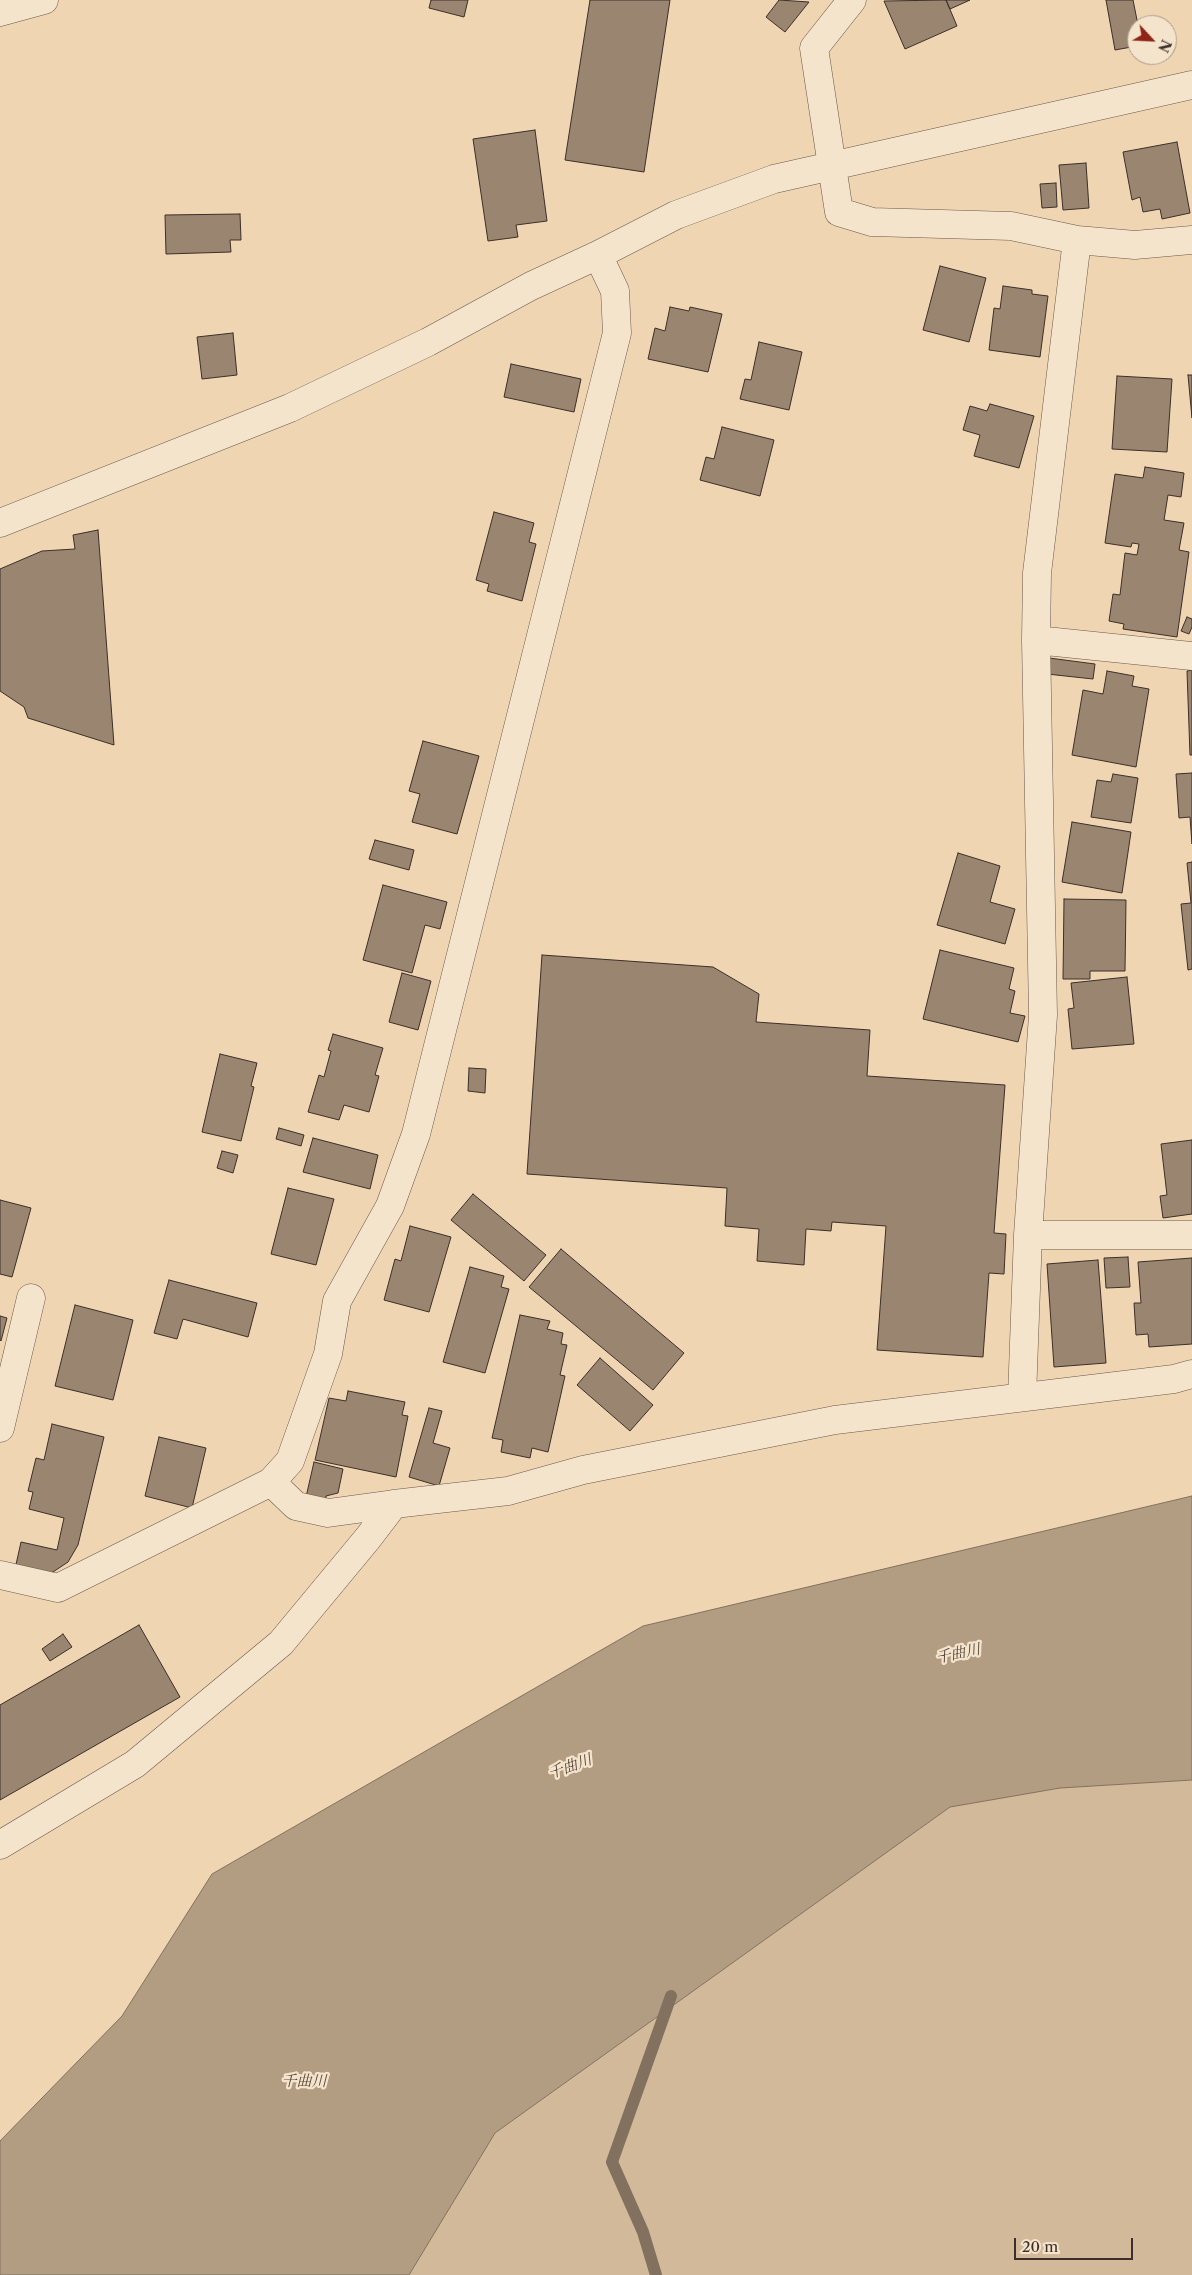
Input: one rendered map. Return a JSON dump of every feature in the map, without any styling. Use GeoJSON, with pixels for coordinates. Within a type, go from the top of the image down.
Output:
{"type":"FeatureCollection","features":[{"type":"Feature","properties":{"kind":"street"},"geometry":{"type":"LineString","coordinates":[[2,8],[44,0]]}},
{"type":"Feature","properties":{"kind":"street"},"geometry":{"type":"LineString","coordinates":[[852,0],[814,48],[840,212],[872,222],[1012,226],[1077,240],[1135,245],[1192,240]]}},
{"type":"Feature","properties":{"kind":"street"},"geometry":{"type":"LineString","coordinates":[[0,523],[290,408],[428,342],[531,286],[598,255],[676,215],[774,179],[833,164],[1192,85]]}},
{"type":"Feature","properties":{"kind":"street"},"geometry":{"type":"LineString","coordinates":[[1022,1397],[1028,1235],[1043,1015],[1036,640],[1037,573],[1077,240]]}},
{"type":"Feature","properties":{"kind":"street"},"geometry":{"type":"LineString","coordinates":[[0,1575],[58,1588],[271,1482],[290,1461],[328,1354],[336,1301],[390,1206],[416,1134],[617,333],[615,291],[598,255]]}},
{"type":"Feature","properties":{"kind":"street"},"geometry":{"type":"LineString","coordinates":[[1036,640],[1192,656]]}},
{"type":"Feature","properties":{"kind":"street"},"geometry":{"type":"LineString","coordinates":[[1028,1235],[1192,1235]]}},
{"type":"Feature","properties":{"kind":"street"},"geometry":{"type":"LineString","coordinates":[[0,1428],[31,1298]]}},
{"type":"Feature","properties":{"kind":"street"},"geometry":{"type":"LineString","coordinates":[[271,1482],[296,1506],[328,1513],[508,1491],[583,1470],[835,1420],[1174,1379],[1192,1374]]}},
{"type":"Feature","properties":{"kind":"street"},"geometry":{"type":"LineString","coordinates":[[0,1845],[135,1764],[281,1643],[394,1504]]}},
{"type":"Feature","properties":{"kind":"shaded area"},"geometry":{"type":"Polygon","coordinates":[[[1192,1780],[1192,2275],[409,2275],[495,2133],[950,1807],[1060,1788],[1192,1780]]]}},
{"type":"Feature","properties":{"kind":"water","name":"千曲川"},"geometry":{"type":"Polygon","coordinates":[[[1192,1496],[1192,1780],[1060,1788],[950,1807],[495,2133],[409,2275],[0,2275],[0,2141],[122,2016],[212,1874],[643,1626],[1192,1496]]]}},
{"type":"Feature","properties":{"kind":"building"},"geometry":{"type":"Polygon","coordinates":[[[431,0],[468,0],[464,17],[429,8],[431,0]]]}},
{"type":"Feature","properties":{"kind":"building"},"geometry":{"type":"Polygon","coordinates":[[[590,0],[670,0],[644,172],[565,160],[590,0]]]}},
{"type":"Feature","properties":{"kind":"building"},"geometry":{"type":"Polygon","coordinates":[[[779,0],[809,2],[785,32],[766,17],[779,0]]]}},
{"type":"Feature","properties":{"kind":"building"},"geometry":{"type":"Polygon","coordinates":[[[946,0],[957,26],[905,49],[884,1],[946,0]]]}},
{"type":"Feature","properties":{"kind":"building"},"geometry":{"type":"Polygon","coordinates":[[[946,0],[970,0],[950,9],[946,0]]]}},
{"type":"Feature","properties":{"kind":"building"},"geometry":{"type":"Polygon","coordinates":[[[1106,0],[1133,0],[1136,15],[1127,15],[1127,48],[1115,50],[1106,0]]]}},
{"type":"Feature","properties":{"kind":"building"},"geometry":{"type":"Polygon","coordinates":[[[535,130],[547,221],[516,225],[518,237],[488,241],[473,139],[535,130]]]}},
{"type":"Feature","properties":{"kind":"building"},"geometry":{"type":"Polygon","coordinates":[[[1177,142],[1190,213],[1162,219],[1160,209],[1143,212],[1140,197],[1132,200],[1123,152],[1177,142]]]}},
{"type":"Feature","properties":{"kind":"building"},"geometry":{"type":"Polygon","coordinates":[[[1086,163],[1089,208],[1063,210],[1059,165],[1086,163]]]}},
{"type":"Feature","properties":{"kind":"building"},"geometry":{"type":"Polygon","coordinates":[[[1056,183],[1057,207],[1042,208],[1040,184],[1056,183]]]}},
{"type":"Feature","properties":{"kind":"building"},"geometry":{"type":"Polygon","coordinates":[[[240,214],[241,240],[230,240],[231,252],[166,254],[165,215],[240,214]]]}},
{"type":"Feature","properties":{"kind":"building"},"geometry":{"type":"Polygon","coordinates":[[[940,266],[986,278],[969,342],[923,330],[940,266]]]}},
{"type":"Feature","properties":{"kind":"building"},"geometry":{"type":"Polygon","coordinates":[[[1003,286],[1032,290],[1032,294],[1048,296],[1040,357],[989,350],[994,308],[1000,309],[1003,286]]]}},
{"type":"Feature","properties":{"kind":"building"},"geometry":{"type":"Polygon","coordinates":[[[670,307],[689,311],[690,307],[722,314],[708,372],[648,359],[655,328],[665,331],[670,307]]]}},
{"type":"Feature","properties":{"kind":"building"},"geometry":{"type":"Polygon","coordinates":[[[233,333],[237,375],[202,379],[197,337],[233,333]]]}},
{"type":"Feature","properties":{"kind":"building"},"geometry":{"type":"Polygon","coordinates":[[[759,342],[802,352],[789,410],[740,399],[745,379],[751,380],[759,342]]]}},
{"type":"Feature","properties":{"kind":"building"},"geometry":{"type":"Polygon","coordinates":[[[511,364],[581,379],[574,412],[504,397],[511,364]]]}},
{"type":"Feature","properties":{"kind":"building"},"geometry":{"type":"Polygon","coordinates":[[[1188,375],[1192,375],[1192,418],[1188,375]]]}},
{"type":"Feature","properties":{"kind":"building"},"geometry":{"type":"Polygon","coordinates":[[[1117,376],[1172,379],[1167,452],[1112,449],[1117,376]]]}},
{"type":"Feature","properties":{"kind":"building"},"geometry":{"type":"Polygon","coordinates":[[[990,404],[1034,416],[1019,468],[974,456],[980,435],[963,430],[970,406],[987,411],[990,404]]]}},
{"type":"Feature","properties":{"kind":"building"},"geometry":{"type":"Polygon","coordinates":[[[722,427],[774,440],[760,496],[700,480],[706,457],[714,459],[722,427]]]}},
{"type":"Feature","properties":{"kind":"building"},"geometry":{"type":"Polygon","coordinates":[[[1145,467],[1184,473],[1181,497],[1168,495],[1164,520],[1184,523],[1179,550],[1189,552],[1177,637],[1123,629],[1124,624],[1109,621],[1113,594],[1120,595],[1125,553],[1137,555],[1139,544],[1132,543],[1131,547],[1105,543],[1115,474],[1143,478],[1145,467]]]}},
{"type":"Feature","properties":{"kind":"building"},"geometry":{"type":"Polygon","coordinates":[[[494,512],[534,523],[529,542],[536,544],[522,601],[487,591],[489,584],[476,580],[494,512]]]}},
{"type":"Feature","properties":{"kind":"building"},"geometry":{"type":"Polygon","coordinates":[[[98,530],[114,745],[28,718],[24,707],[0,691],[0,569],[42,551],[75,549],[73,535],[98,530]]]}},
{"type":"Feature","properties":{"kind":"building"},"geometry":{"type":"Polygon","coordinates":[[[1187,617],[1192,619],[1192,627],[1189,634],[1181,631],[1187,617]]]}},
{"type":"Feature","properties":{"kind":"building"},"geometry":{"type":"Polygon","coordinates":[[[1049,658],[1095,664],[1093,679],[1047,674],[1049,658]]]}},
{"type":"Feature","properties":{"kind":"building"},"geometry":{"type":"Polygon","coordinates":[[[1192,670],[1192,755],[1190,755],[1187,671],[1192,670]]]}},
{"type":"Feature","properties":{"kind":"building"},"geometry":{"type":"Polygon","coordinates":[[[1107,671],[1134,676],[1132,686],[1149,689],[1136,767],[1072,755],[1083,690],[1103,694],[1107,671]]]}},
{"type":"Feature","properties":{"kind":"building"},"geometry":{"type":"Polygon","coordinates":[[[423,741],[479,756],[457,834],[412,822],[420,794],[409,791],[423,741]]]}},
{"type":"Feature","properties":{"kind":"building"},"geometry":{"type":"Polygon","coordinates":[[[1192,773],[1192,844],[1190,817],[1179,818],[1176,774],[1192,773]]]}},
{"type":"Feature","properties":{"kind":"building"},"geometry":{"type":"Polygon","coordinates":[[[1113,774],[1138,778],[1131,823],[1091,817],[1097,780],[1111,782],[1113,774]]]}},
{"type":"Feature","properties":{"kind":"building"},"geometry":{"type":"Polygon","coordinates":[[[1072,822],[1131,832],[1122,893],[1062,882],[1072,822]]]}},
{"type":"Feature","properties":{"kind":"building"},"geometry":{"type":"Polygon","coordinates":[[[375,840],[414,850],[409,870],[369,859],[375,840]]]}},
{"type":"Feature","properties":{"kind":"building"},"geometry":{"type":"Polygon","coordinates":[[[958,853],[1000,866],[990,902],[1015,909],[1005,944],[937,925],[958,853]]]}},
{"type":"Feature","properties":{"kind":"building"},"geometry":{"type":"Polygon","coordinates":[[[1192,862],[1192,969],[1188,970],[1181,904],[1191,903],[1187,863],[1192,862]]]}},
{"type":"Feature","properties":{"kind":"building"},"geometry":{"type":"Polygon","coordinates":[[[383,885],[447,902],[440,929],[425,925],[412,973],[363,960],[383,885]]]}},
{"type":"Feature","properties":{"kind":"building"},"geometry":{"type":"Polygon","coordinates":[[[1064,899],[1126,900],[1125,971],[1090,971],[1090,979],[1063,979],[1064,899]]]}},
{"type":"Feature","properties":{"kind":"building"},"geometry":{"type":"Polygon","coordinates":[[[940,950],[1014,968],[1009,989],[1015,991],[1010,1013],[1025,1016],[1018,1042],[923,1019],[940,950]]]}},
{"type":"Feature","properties":{"kind":"building"},"geometry":{"type":"Polygon","coordinates":[[[542,955],[713,967],[759,994],[756,1022],[870,1030],[867,1076],[1005,1085],[994,1233],[1006,1234],[1004,1274],[989,1273],[983,1357],[877,1350],[886,1226],[832,1222],[831,1231],[806,1229],[804,1265],[757,1261],[759,1229],[725,1226],[727,1188],[527,1174],[542,955]]]}},
{"type":"Feature","properties":{"kind":"building"},"geometry":{"type":"Polygon","coordinates":[[[402,973],[431,981],[418,1030],[389,1022],[402,973]]]}},
{"type":"Feature","properties":{"kind":"building"},"geometry":{"type":"Polygon","coordinates":[[[1127,977],[1134,1044],[1072,1049],[1068,1009],[1074,1008],[1071,983],[1127,977]]]}},
{"type":"Feature","properties":{"kind":"building"},"geometry":{"type":"Polygon","coordinates":[[[333,1034],[383,1048],[375,1075],[379,1076],[369,1112],[344,1105],[339,1120],[308,1112],[319,1075],[324,1077],[331,1051],[328,1050],[333,1034]]]}},
{"type":"Feature","properties":{"kind":"building"},"geometry":{"type":"Polygon","coordinates":[[[220,1054],[257,1063],[251,1086],[254,1087],[241,1141],[202,1132],[220,1054]]]}},
{"type":"Feature","properties":{"kind":"building"},"geometry":{"type":"Polygon","coordinates":[[[469,1068],[486,1069],[485,1093],[468,1091],[469,1068]]]}},
{"type":"Feature","properties":{"kind":"building"},"geometry":{"type":"Polygon","coordinates":[[[279,1128],[304,1135],[301,1146],[276,1139],[279,1128]]]}},
{"type":"Feature","properties":{"kind":"building"},"geometry":{"type":"Polygon","coordinates":[[[313,1138],[378,1155],[370,1189],[303,1172],[313,1138]]]}},
{"type":"Feature","properties":{"kind":"building"},"geometry":{"type":"Polygon","coordinates":[[[1192,1140],[1192,1214],[1163,1218],[1160,1196],[1167,1195],[1161,1144],[1192,1140]]]}},
{"type":"Feature","properties":{"kind":"building"},"geometry":{"type":"Polygon","coordinates":[[[222,1151],[238,1155],[233,1173],[217,1168],[222,1151]]]}},
{"type":"Feature","properties":{"kind":"building"},"geometry":{"type":"Polygon","coordinates":[[[288,1188],[334,1199],[316,1265],[271,1254],[288,1188]]]}},
{"type":"Feature","properties":{"kind":"building"},"geometry":{"type":"Polygon","coordinates":[[[473,1194],[546,1255],[524,1281],[451,1220],[473,1194]]]}},
{"type":"Feature","properties":{"kind":"building"},"geometry":{"type":"Polygon","coordinates":[[[0,1200],[31,1208],[12,1277],[0,1274],[0,1200]]]}},
{"type":"Feature","properties":{"kind":"building"},"geometry":{"type":"Polygon","coordinates":[[[410,1226],[451,1237],[429,1312],[384,1300],[395,1259],[401,1261],[410,1226]]]}},
{"type":"Feature","properties":{"kind":"building"},"geometry":{"type":"Polygon","coordinates":[[[561,1249],[684,1353],[653,1390],[529,1287],[561,1249]]]}},
{"type":"Feature","properties":{"kind":"building"},"geometry":{"type":"Polygon","coordinates":[[[1128,1257],[1130,1287],[1106,1288],[1104,1258],[1128,1257]]]}},
{"type":"Feature","properties":{"kind":"building"},"geometry":{"type":"Polygon","coordinates":[[[1192,1258],[1192,1344],[1149,1347],[1148,1334],[1136,1335],[1134,1303],[1141,1303],[1138,1262],[1192,1258]]]}},
{"type":"Feature","properties":{"kind":"building"},"geometry":{"type":"Polygon","coordinates":[[[1098,1260],[1106,1363],[1054,1367],[1047,1264],[1098,1260]]]}},
{"type":"Feature","properties":{"kind":"building"},"geometry":{"type":"Polygon","coordinates":[[[470,1267],[504,1276],[501,1287],[509,1289],[485,1373],[443,1362],[470,1267]]]}},
{"type":"Feature","properties":{"kind":"building"},"geometry":{"type":"Polygon","coordinates":[[[169,1280],[257,1303],[248,1337],[183,1319],[177,1339],[154,1333],[169,1280]]]}},
{"type":"Feature","properties":{"kind":"building"},"geometry":{"type":"Polygon","coordinates":[[[75,1305],[133,1320],[113,1400],[55,1386],[75,1305]]]}},
{"type":"Feature","properties":{"kind":"building"},"geometry":{"type":"Polygon","coordinates":[[[520,1315],[550,1321],[547,1329],[563,1333],[561,1344],[567,1345],[560,1375],[565,1376],[548,1452],[532,1448],[530,1458],[501,1452],[503,1440],[492,1438],[520,1315]]]}},
{"type":"Feature","properties":{"kind":"building"},"geometry":{"type":"Polygon","coordinates":[[[0,1316],[7,1318],[1,1341],[0,1340],[0,1316]]]}},
{"type":"Feature","properties":{"kind":"building"},"geometry":{"type":"Polygon","coordinates":[[[600,1358],[653,1405],[630,1431],[577,1385],[600,1358]]]}},
{"type":"Feature","properties":{"kind":"building"},"geometry":{"type":"Polygon","coordinates":[[[348,1391],[405,1402],[402,1415],[408,1416],[396,1477],[315,1460],[329,1398],[346,1401],[348,1391]]]}},
{"type":"Feature","properties":{"kind":"building"},"geometry":{"type":"Polygon","coordinates":[[[429,1408],[442,1411],[433,1443],[450,1448],[439,1486],[409,1477],[429,1408]]]}},
{"type":"Feature","properties":{"kind":"building"},"geometry":{"type":"Polygon","coordinates":[[[52,1424],[104,1437],[78,1545],[68,1562],[47,1576],[15,1569],[21,1542],[57,1550],[64,1518],[29,1509],[33,1492],[28,1491],[36,1458],[44,1460],[52,1424]]]}},
{"type":"Feature","properties":{"kind":"building"},"geometry":{"type":"Polygon","coordinates":[[[159,1437],[206,1448],[192,1508],[145,1496],[159,1437]]]}},
{"type":"Feature","properties":{"kind":"building"},"geometry":{"type":"Polygon","coordinates":[[[314,1462],[343,1469],[338,1493],[326,1496],[326,1501],[306,1497],[314,1462]]]}},
{"type":"Feature","properties":{"kind":"building"},"geometry":{"type":"Polygon","coordinates":[[[139,1625],[180,1697],[0,1800],[0,1705],[139,1625]]]}},
{"type":"Feature","properties":{"kind":"building"},"geometry":{"type":"Polygon","coordinates":[[[63,1634],[72,1647],[50,1661],[42,1649],[63,1634]]]}},
{"type":"Feature","properties":{"kind":"waterway"},"geometry":{"type":"LineString","coordinates":[[656,2275],[643,2232],[612,2162],[671,1996]]}}]}
